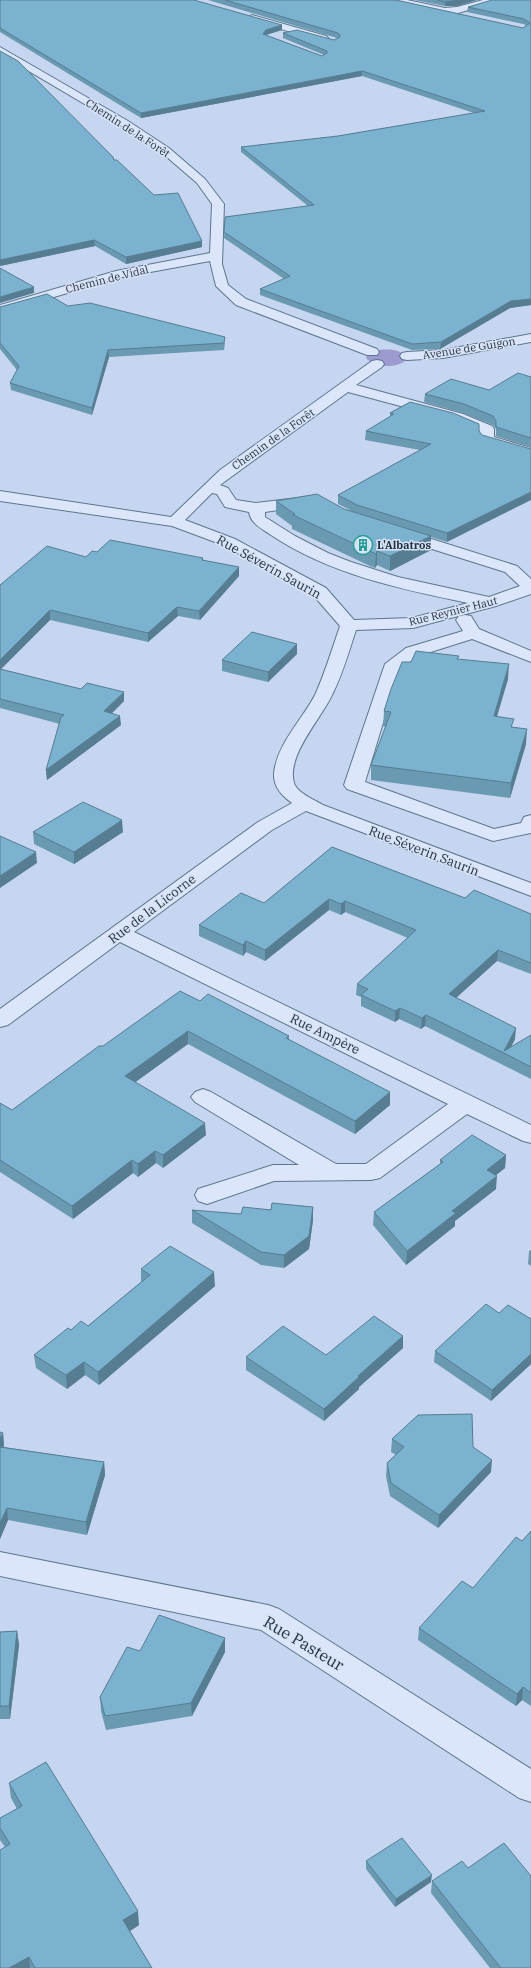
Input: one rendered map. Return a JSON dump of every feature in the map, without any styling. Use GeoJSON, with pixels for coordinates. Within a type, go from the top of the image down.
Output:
{"type":"FeatureCollection","features":[{"type":"Feature","properties":{"kind":"street"},"geometry":{"type":"LineString","coordinates":[[395,0],[468,16]]}},
{"type":"Feature","properties":{"kind":"street"},"geometry":{"type":"LineString","coordinates":[[445,11],[458,10],[493,0]]}},
{"type":"Feature","properties":{"kind":"street"},"geometry":{"type":"LineString","coordinates":[[242,16],[334,41]]}},
{"type":"Feature","properties":{"kind":"street"},"geometry":{"type":"LineString","coordinates":[[274,36],[296,30]]}},
{"type":"Feature","properties":{"kind":"street","name":"Chemin de la Forêt"},"geometry":{"type":"LineString","coordinates":[[0,50],[124,123],[165,150],[201,181],[218,204],[216,264],[222,286],[241,302],[389,357]]}},
{"type":"Feature","properties":{"kind":"street","name":"Chemin de Vidal"},"geometry":{"type":"LineString","coordinates":[[0,309],[116,275],[216,256]]}},
{"type":"Feature","properties":{"kind":"street","name":"Avenue de Guigon"},"geometry":{"type":"LineString","coordinates":[[389,357],[443,354],[531,338]]}},
{"type":"Feature","properties":{"kind":"street","name":"Chemin de la Forêt"},"geometry":{"type":"LineString","coordinates":[[175,522],[209,486],[225,473],[389,357]]}},
{"type":"Feature","properties":{"kind":"street"},"geometry":{"type":"LineString","coordinates":[[347,387],[458,417],[487,428],[487,439],[531,453]]}},
{"type":"Feature","properties":{"kind":"street"},"geometry":{"type":"LineString","coordinates":[[209,486],[223,491],[231,504],[256,508],[320,501]]}},
{"type":"Feature","properties":{"kind":"street","name":"Rue Séverin Saurin"},"geometry":{"type":"LineString","coordinates":[[0,496],[175,522],[229,542],[320,592],[349,625],[324,695],[293,744],[283,768],[284,784],[293,794],[307,803],[348,822],[531,890]]}},
{"type":"Feature","properties":{"kind":"street"},"geometry":{"type":"LineString","coordinates":[[256,508],[258,519],[300,546],[353,568],[409,586],[490,602]]}},
{"type":"Feature","properties":{"kind":"street"},"geometry":{"type":"LineString","coordinates":[[386,530],[511,569],[531,588]]}},
{"type":"Feature","properties":{"kind":"street","name":"Rue Reynier Haut"},"geometry":{"type":"LineString","coordinates":[[349,625],[413,623],[490,602],[531,588]]}},
{"type":"Feature","properties":{"kind":"street"},"geometry":{"type":"LineString","coordinates":[[460,610],[473,633],[531,657]]}},
{"type":"Feature","properties":{"kind":"street"},"geometry":{"type":"LineString","coordinates":[[473,633],[412,652],[391,668],[354,785],[494,835],[530,827],[531,821]]}},
{"type":"Feature","properties":{"kind":"street","name":"Rue de la Licorne"},"geometry":{"type":"LineString","coordinates":[[0,1020],[120,934],[265,826],[307,803]]}},
{"type":"Feature","properties":{"kind":"street","name":"Rue Ampère"},"geometry":{"type":"LineString","coordinates":[[120,934],[531,1135]]}},
{"type":"Feature","properties":{"kind":"street"},"geometry":{"type":"LineString","coordinates":[[203,1097],[332,1173]]}},
{"type":"Feature","properties":{"kind":"street"},"geometry":{"type":"LineString","coordinates":[[207,1195],[273,1173],[371,1172],[466,1103]]}},
{"type":"Feature","properties":{"kind":"street","name":"Rue Pasteur"},"geometry":{"type":"LineString","coordinates":[[0,1564],[268,1618],[531,1787]]}},
{"type":"Feature","properties":{"kind":"shaded area"},"geometry":{"type":"Polygon","coordinates":[[[379,350],[398,351],[407,359],[393,366],[386,366],[375,364],[366,358],[368,353],[379,350]]]}},
{"type":"Feature","properties":{"kind":"building"},"geometry":{"type":"Polygon","coordinates":[[[0,0],[194,0],[282,25],[266,30],[263,34],[322,56],[327,53],[327,51],[283,33],[297,30],[334,40],[340,37],[338,33],[225,0],[396,0],[523,28],[530,23],[524,19],[468,7],[492,0],[531,0],[531,299],[511,301],[441,342],[412,344],[260,289],[290,276],[224,232],[225,217],[314,205],[241,147],[338,136],[485,111],[362,71],[141,113],[0,28],[0,0]]]}},
{"type":"Feature","properties":{"kind":"building"},"geometry":{"type":"Polygon","coordinates":[[[437,0],[460,0],[445,2],[437,0]]]}},
{"type":"Feature","properties":{"kind":"building"},"geometry":{"type":"Polygon","coordinates":[[[0,51],[18,61],[113,157],[114,160],[117,160],[154,195],[178,193],[202,241],[126,257],[94,240],[0,260],[0,51]]]}},
{"type":"Feature","properties":{"kind":"building"},"geometry":{"type":"Polygon","coordinates":[[[0,268],[34,287],[0,297],[0,268]]]}},
{"type":"Feature","properties":{"kind":"building"},"geometry":{"type":"Polygon","coordinates":[[[47,294],[68,306],[90,303],[225,337],[224,343],[108,350],[92,408],[10,383],[19,366],[0,343],[0,307],[47,294]]]}},
{"type":"Feature","properties":{"kind":"building"},"geometry":{"type":"Polygon","coordinates":[[[518,373],[531,377],[531,438],[496,427],[496,421],[493,416],[464,404],[425,394],[451,379],[489,390],[518,373]]]}},
{"type":"Feature","properties":{"kind":"building"},"geometry":{"type":"Polygon","coordinates":[[[410,402],[453,413],[479,424],[479,431],[482,435],[531,449],[531,492],[447,533],[357,505],[338,495],[431,444],[366,431],[394,414],[390,413],[410,402]]]}},
{"type":"Feature","properties":{"kind":"building"},"geometry":{"type":"Polygon","coordinates":[[[317,494],[344,509],[431,536],[390,556],[377,551],[376,554],[293,515],[295,514],[276,501],[317,494]]]}},
{"type":"Feature","properties":{"kind":"building"},"geometry":{"type":"Polygon","coordinates":[[[110,540],[203,558],[202,560],[239,567],[199,611],[177,607],[148,633],[50,610],[0,660],[0,585],[47,546],[86,557],[92,551],[97,552],[110,540]]]}},
{"type":"Feature","properties":{"kind":"building"},"geometry":{"type":"Polygon","coordinates":[[[252,632],[297,644],[268,672],[222,660],[252,632]]]}},
{"type":"Feature","properties":{"kind":"building"},"geometry":{"type":"Polygon","coordinates":[[[416,651],[459,656],[457,659],[509,664],[494,716],[514,719],[511,727],[527,729],[511,783],[371,765],[391,712],[384,711],[391,689],[402,662],[411,662],[416,651]]]}},
{"type":"Feature","properties":{"kind":"building"},"geometry":{"type":"Polygon","coordinates":[[[0,669],[81,689],[87,683],[124,692],[104,711],[120,716],[46,770],[61,717],[64,715],[0,699],[0,669]]]}},
{"type":"Feature","properties":{"kind":"building"},"geometry":{"type":"Polygon","coordinates":[[[83,802],[122,820],[74,852],[33,832],[83,802]]]}},
{"type":"Feature","properties":{"kind":"building"},"geometry":{"type":"Polygon","coordinates":[[[0,836],[36,852],[0,876],[0,836]]]}},
{"type":"Feature","properties":{"kind":"building"},"geometry":{"type":"Polygon","coordinates":[[[332,847],[465,898],[474,890],[531,914],[531,963],[498,950],[449,994],[516,1028],[504,1051],[531,1035],[531,1067],[426,1015],[422,1018],[400,1008],[395,1011],[361,995],[368,989],[357,984],[416,930],[345,901],[341,904],[329,899],[265,950],[246,941],[243,945],[199,925],[241,893],[264,903],[332,847]]]}},
{"type":"Feature","properties":{"kind":"building"},"geometry":{"type":"Polygon","coordinates":[[[180,991],[200,1001],[208,994],[289,1036],[286,1038],[390,1092],[355,1121],[188,1031],[125,1076],[205,1123],[163,1155],[155,1151],[138,1164],[132,1160],[72,1206],[0,1160],[0,1103],[12,1110],[99,1046],[103,1046],[180,991]]]}},
{"type":"Feature","properties":{"kind":"building"},"geometry":{"type":"Polygon","coordinates":[[[472,1135],[506,1155],[487,1170],[497,1176],[452,1211],[456,1213],[407,1251],[374,1212],[443,1162],[440,1160],[472,1135]]]}},
{"type":"Feature","properties":{"kind":"building"},"geometry":{"type":"Polygon","coordinates":[[[272,1203],[313,1207],[309,1236],[284,1255],[261,1252],[192,1210],[241,1214],[243,1207],[271,1210],[272,1203]]]}},
{"type":"Feature","properties":{"kind":"building"},"geometry":{"type":"Polygon","coordinates":[[[170,1246],[214,1272],[98,1372],[84,1362],[66,1375],[34,1355],[68,1328],[71,1330],[81,1321],[88,1326],[150,1275],[141,1269],[170,1246]]]}},
{"type":"Feature","properties":{"kind":"building"},"geometry":{"type":"Polygon","coordinates":[[[486,1304],[499,1313],[508,1305],[531,1319],[531,1354],[492,1390],[435,1351],[486,1304]]]}},
{"type":"Feature","properties":{"kind":"building"},"geometry":{"type":"Polygon","coordinates":[[[374,1316],[403,1336],[324,1409],[246,1357],[283,1326],[326,1355],[374,1316]]]}},
{"type":"Feature","properties":{"kind":"building"},"geometry":{"type":"Polygon","coordinates":[[[472,1414],[473,1447],[492,1460],[439,1515],[391,1483],[387,1463],[404,1447],[392,1439],[418,1415],[472,1414]]]}},
{"type":"Feature","properties":{"kind":"building"},"geometry":{"type":"Polygon","coordinates":[[[0,1432],[3,1433],[0,1439],[0,1432]]]}},
{"type":"Feature","properties":{"kind":"building"},"geometry":{"type":"Polygon","coordinates":[[[0,1447],[104,1462],[86,1522],[7,1508],[0,1523],[0,1447]]]}},
{"type":"Feature","properties":{"kind":"building"},"geometry":{"type":"Polygon","coordinates":[[[531,1531],[531,1693],[523,1687],[517,1694],[419,1628],[462,1581],[473,1588],[516,1537],[522,1541],[531,1531]]]}},
{"type":"Feature","properties":{"kind":"building"},"geometry":{"type":"Polygon","coordinates":[[[159,1615],[225,1638],[191,1703],[105,1716],[100,1697],[127,1647],[140,1651],[159,1615]]]}},
{"type":"Feature","properties":{"kind":"building"},"geometry":{"type":"Polygon","coordinates":[[[17,1631],[9,1706],[0,1706],[0,1632],[17,1631]]]}},
{"type":"Feature","properties":{"kind":"building"},"geometry":{"type":"Polygon","coordinates":[[[46,1762],[138,1911],[123,1920],[152,1968],[35,1968],[29,1957],[9,1968],[0,1968],[0,1850],[10,1844],[0,1828],[0,1818],[22,1806],[9,1783],[46,1762]]]}},
{"type":"Feature","properties":{"kind":"building"},"geometry":{"type":"Polygon","coordinates":[[[402,1838],[432,1875],[396,1899],[366,1861],[402,1838]]]}},
{"type":"Feature","properties":{"kind":"building"},"geometry":{"type":"Polygon","coordinates":[[[504,1843],[531,1876],[531,1968],[501,1968],[432,1881],[462,1861],[468,1868],[504,1843]]]}},
{"type":"Feature","properties":{"kind":"place","name":"L'Albatros"},"geometry":{"type":"Point","coordinates":[363,545]}}]}
